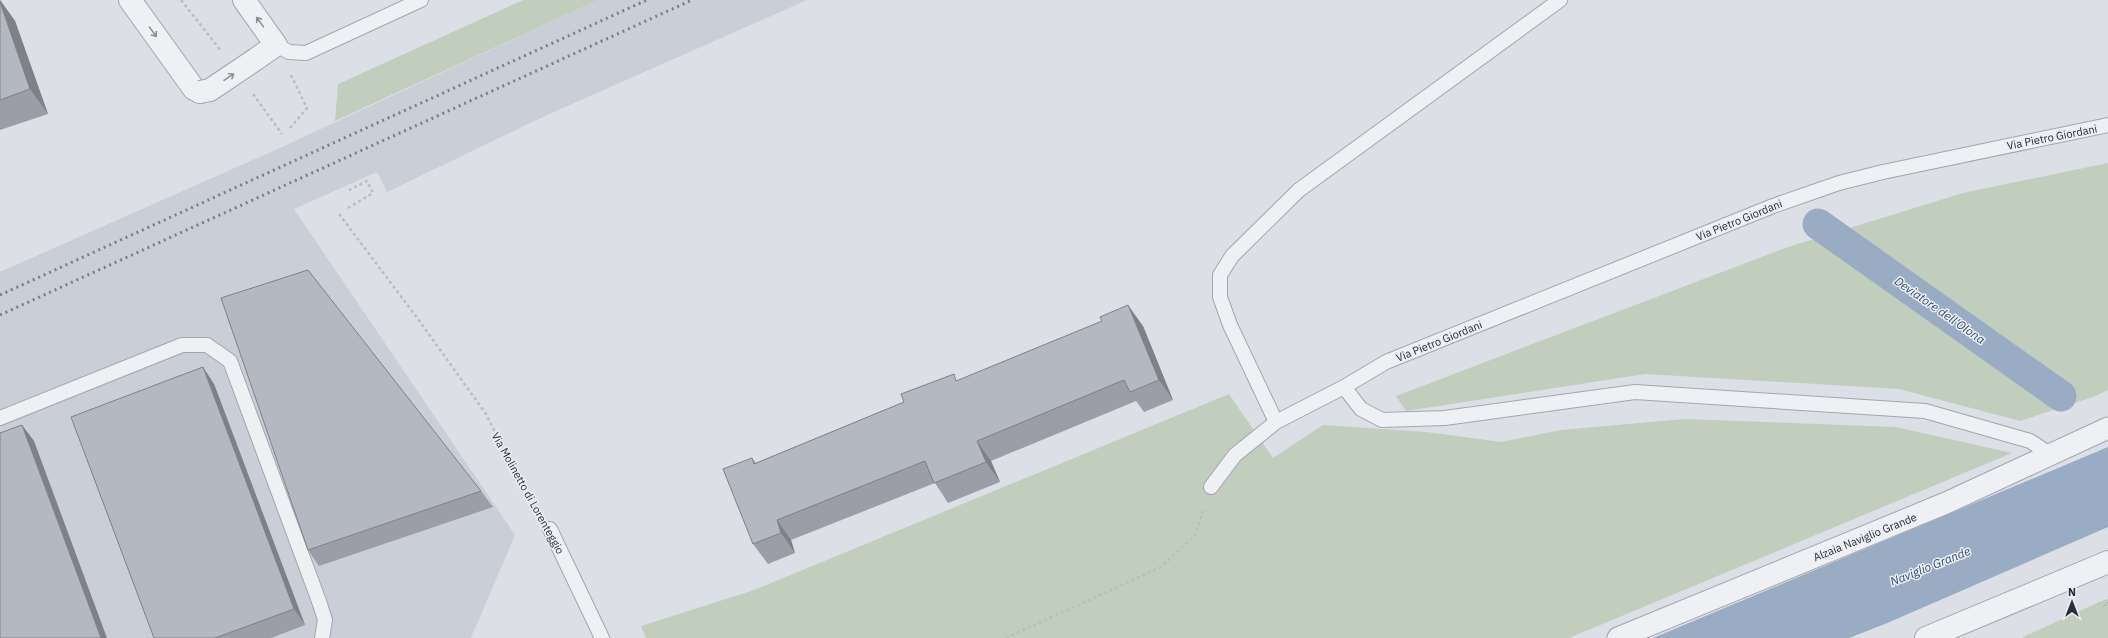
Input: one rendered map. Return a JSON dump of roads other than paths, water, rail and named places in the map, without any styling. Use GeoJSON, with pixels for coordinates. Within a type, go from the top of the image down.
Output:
{"type":"FeatureCollection","features":[{"type":"Feature","properties":{"kind":"street"},"geometry":{"type":"LineString","coordinates":[[130,0],[194,89],[200,92],[210,90],[276,45],[244,0]]}},
{"type":"Feature","properties":{"kind":"street","name":"Alzaia Naviglio Grande"},"geometry":{"type":"LineString","coordinates":[[1618,638],[1946,503],[2108,428]]}},
{"type":"Feature","properties":{"kind":"street"},"geometry":{"type":"LineString","coordinates":[[1926,638],[2108,562]]}},
{"type":"Feature","properties":{"kind":"lane"},"geometry":{"type":"LineString","coordinates":[[276,45],[289,52],[306,53],[421,0]]}},
{"type":"Feature","properties":{"kind":"lane"},"geometry":{"type":"LineString","coordinates":[[1276,422],[1230,325],[1220,297],[1220,275],[1232,256],[1299,190],[1560,0]]}},
{"type":"Feature","properties":{"kind":"lane","name":"Via Pietro Giordani"},"geometry":{"type":"LineString","coordinates":[[1212,487],[1235,455],[1276,422],[1344,387],[1386,362],[1773,206],[1839,183],[1883,172],[2108,125]]}},
{"type":"Feature","properties":{"kind":"lane"},"geometry":{"type":"LineString","coordinates":[[0,418],[182,346],[207,346],[230,362],[320,604],[325,620],[322,638]]}},
{"type":"Feature","properties":{"kind":"lane"},"geometry":{"type":"LineString","coordinates":[[1344,387],[1361,409],[1382,420],[1445,418],[1635,392],[1925,411],[2030,441],[2051,455]]}},
{"type":"Feature","properties":{"kind":"lane","name":"Via Molinetto di Lorenteggio"},"geometry":{"type":"LineString","coordinates":[[550,529],[602,638]]}},
{"type":"Feature","properties":{"kind":"water","name":"Naviglio Grande"},"geometry":{"type":"Polygon","coordinates":[[[2108,447],[2108,527],[1885,624],[1849,638],[1653,638],[2108,447]]]}},
{"type":"Feature","properties":{"kind":"waterway","name":"Deviatore dell'Olona"},"geometry":{"type":"LineString","coordinates":[[1818,224],[2061,396]]}},
{"type":"Feature","properties":{"kind":"railway"},"geometry":{"type":"LineString","coordinates":[[0,295],[647,0]]}},
{"type":"Feature","properties":{"kind":"railway"},"geometry":{"type":"LineString","coordinates":[[0,315],[692,0]]}}]}
